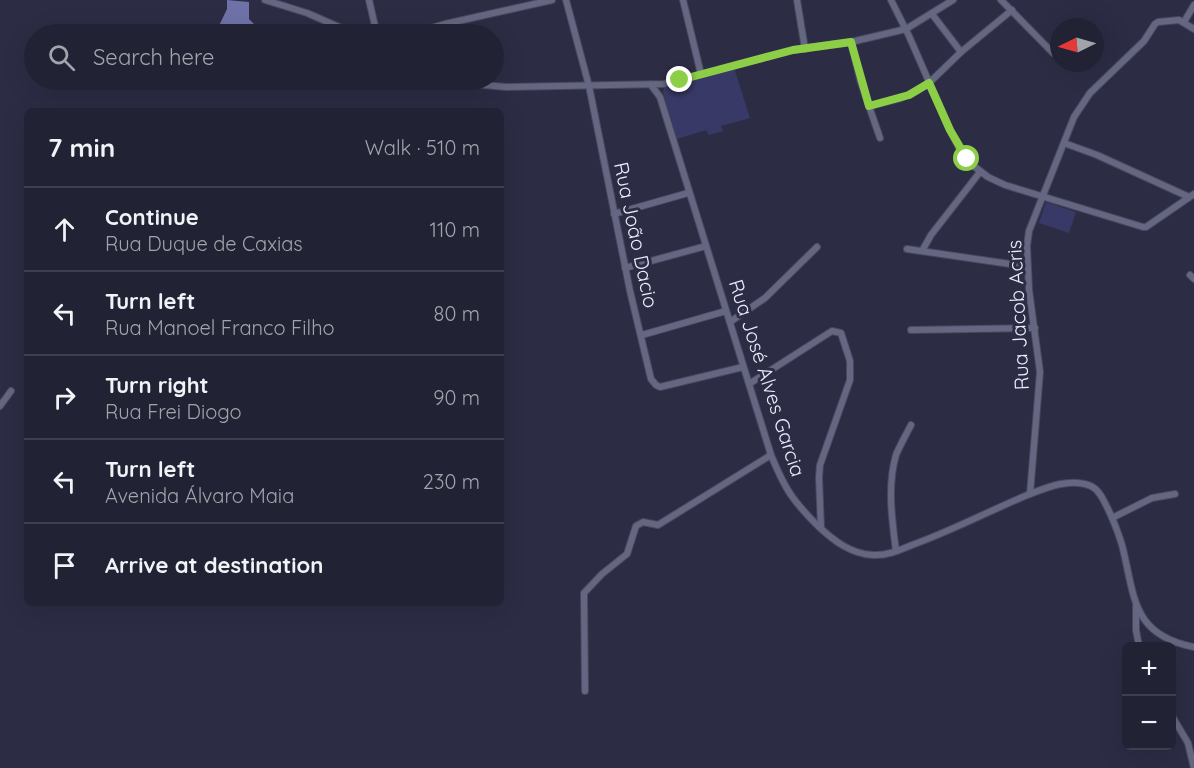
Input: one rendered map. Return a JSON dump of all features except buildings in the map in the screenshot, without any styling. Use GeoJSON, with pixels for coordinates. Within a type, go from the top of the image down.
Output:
{"type":"FeatureCollection","features":[{"type":"Feature","properties":{"kind":"street"},"geometry":{"type":"LineString","coordinates":[[265,0],[307,13],[332,24]]}},
{"type":"Feature","properties":{"kind":"street"},"geometry":{"type":"LineString","coordinates":[[369,0],[375,24]]}},
{"type":"Feature","properties":{"kind":"street"},"geometry":{"type":"LineString","coordinates":[[445,24],[552,0]]}},
{"type":"Feature","properties":{"kind":"street","name":"Rua João Dacio"},"geometry":{"type":"LineString","coordinates":[[566,0],[589,86],[625,268],[651,379],[660,387],[743,367]]}},
{"type":"Feature","properties":{"kind":"street"},"geometry":{"type":"LineString","coordinates":[[683,0],[701,74]]}},
{"type":"Feature","properties":{"kind":"street"},"geometry":{"type":"LineString","coordinates":[[797,0],[805,49]]}},
{"type":"Feature","properties":{"kind":"street"},"geometry":{"type":"LineString","coordinates":[[891,0],[961,152],[980,172],[1005,185],[1143,227],[1192,196]]}},
{"type":"Feature","properties":{"kind":"street"},"geometry":{"type":"LineString","coordinates":[[504,87],[664,84],[793,50],[851,42],[906,29],[953,0]]}},
{"type":"Feature","properties":{"kind":"street"},"geometry":{"type":"LineString","coordinates":[[1001,0],[1050,50]]}},
{"type":"Feature","properties":{"kind":"street"},"geometry":{"type":"LineString","coordinates":[[1194,4],[1184,22],[1194,29]]}},
{"type":"Feature","properties":{"kind":"street"},"geometry":{"type":"LineString","coordinates":[[869,106],[909,95],[929,83],[1012,10]]}},
{"type":"Feature","properties":{"kind":"street"},"geometry":{"type":"LineString","coordinates":[[932,14],[962,52]]}},
{"type":"Feature","properties":{"kind":"street","name":"Rua Jacob Acris"},"geometry":{"type":"LineString","coordinates":[[1030,494],[1040,372],[1029,290],[1027,246],[1029,231],[1074,117],[1090,93],[1144,41],[1155,24],[1161,20],[1184,22]]}},
{"type":"Feature","properties":{"kind":"street"},"geometry":{"type":"LineString","coordinates":[[851,42],[880,138]]}},
{"type":"Feature","properties":{"kind":"street"},"geometry":{"type":"LineString","coordinates":[[660,97],[664,84]]}},
{"type":"Feature","properties":{"kind":"street","name":"Rua José Alves Garcia"},"geometry":{"type":"LineString","coordinates":[[651,85],[660,97],[771,455],[789,495],[838,543],[862,554],[875,555],[896,551],[931,538],[1030,494],[1066,483],[1079,482],[1089,485],[1098,492],[1112,518],[1122,543],[1136,604],[1141,615],[1156,631],[1175,641],[1194,646]]}},
{"type":"Feature","properties":{"kind":"street"},"geometry":{"type":"LineString","coordinates":[[1064,143],[1192,196]]}},
{"type":"Feature","properties":{"kind":"street"},"geometry":{"type":"LineString","coordinates":[[922,251],[931,235],[980,172]]}},
{"type":"Feature","properties":{"kind":"street"},"geometry":{"type":"LineString","coordinates":[[614,214],[688,193]]}},
{"type":"Feature","properties":{"kind":"street"},"geometry":{"type":"LineString","coordinates":[[625,268],[706,246]]}},
{"type":"Feature","properties":{"kind":"street"},"geometry":{"type":"LineString","coordinates":[[730,322],[765,298],[816,246]]}},
{"type":"Feature","properties":{"kind":"street"},"geometry":{"type":"LineString","coordinates":[[907,249],[1028,265]]}},
{"type":"Feature","properties":{"kind":"street"},"geometry":{"type":"LineString","coordinates":[[642,335],[726,311]]}},
{"type":"Feature","properties":{"kind":"street"},"geometry":{"type":"LineString","coordinates":[[911,330],[1035,328]]}},
{"type":"Feature","properties":{"kind":"street"},"geometry":{"type":"LineString","coordinates":[[749,384],[832,331],[841,333],[850,361],[850,380],[820,465],[821,528]]}},
{"type":"Feature","properties":{"kind":"street"},"geometry":{"type":"LineString","coordinates":[[0,406],[11,391]]}},
{"type":"Feature","properties":{"kind":"street"},"geometry":{"type":"LineString","coordinates":[[896,551],[892,518],[892,482],[897,454],[911,425]]}},
{"type":"Feature","properties":{"kind":"street"},"geometry":{"type":"LineString","coordinates":[[585,691],[584,593],[602,574],[627,554],[636,526],[643,522],[658,525],[771,455]]}},
{"type":"Feature","properties":{"kind":"street"},"geometry":{"type":"LineString","coordinates":[[1112,518],[1152,498],[1175,494]]}},
{"type":"Feature","properties":{"kind":"street"},"geometry":{"type":"LineString","coordinates":[[1136,604],[1135,617],[1138,642]]}},
{"type":"Feature","properties":{"kind":"street"},"geometry":{"type":"LineString","coordinates":[[1176,723],[1188,743],[1194,768]]}},
{"type":"Feature","properties":{"kind":"shaded area"},"geometry":{"type":"Polygon","coordinates":[[[734,68],[750,118],[721,126],[723,131],[709,135],[706,130],[677,139],[663,92],[664,88],[734,68]]]}},
{"type":"Feature","properties":{"kind":"shaded area"},"geometry":{"type":"Polygon","coordinates":[[[1046,202],[1076,212],[1069,233],[1039,223],[1046,202]]]}},
{"type":"Feature","properties":{"kind":"water"},"geometry":{"type":"Polygon","coordinates":[[[227,0],[249,2],[249,19],[254,24],[220,24],[227,9],[227,0]]]}},
{"type":"Feature","properties":{"kind":"route"},"geometry":{"type":"LineString","coordinates":[[680,80],[793,50],[851,42],[869,106],[909,95],[929,83],[961,152],[967,159]]}}]}
